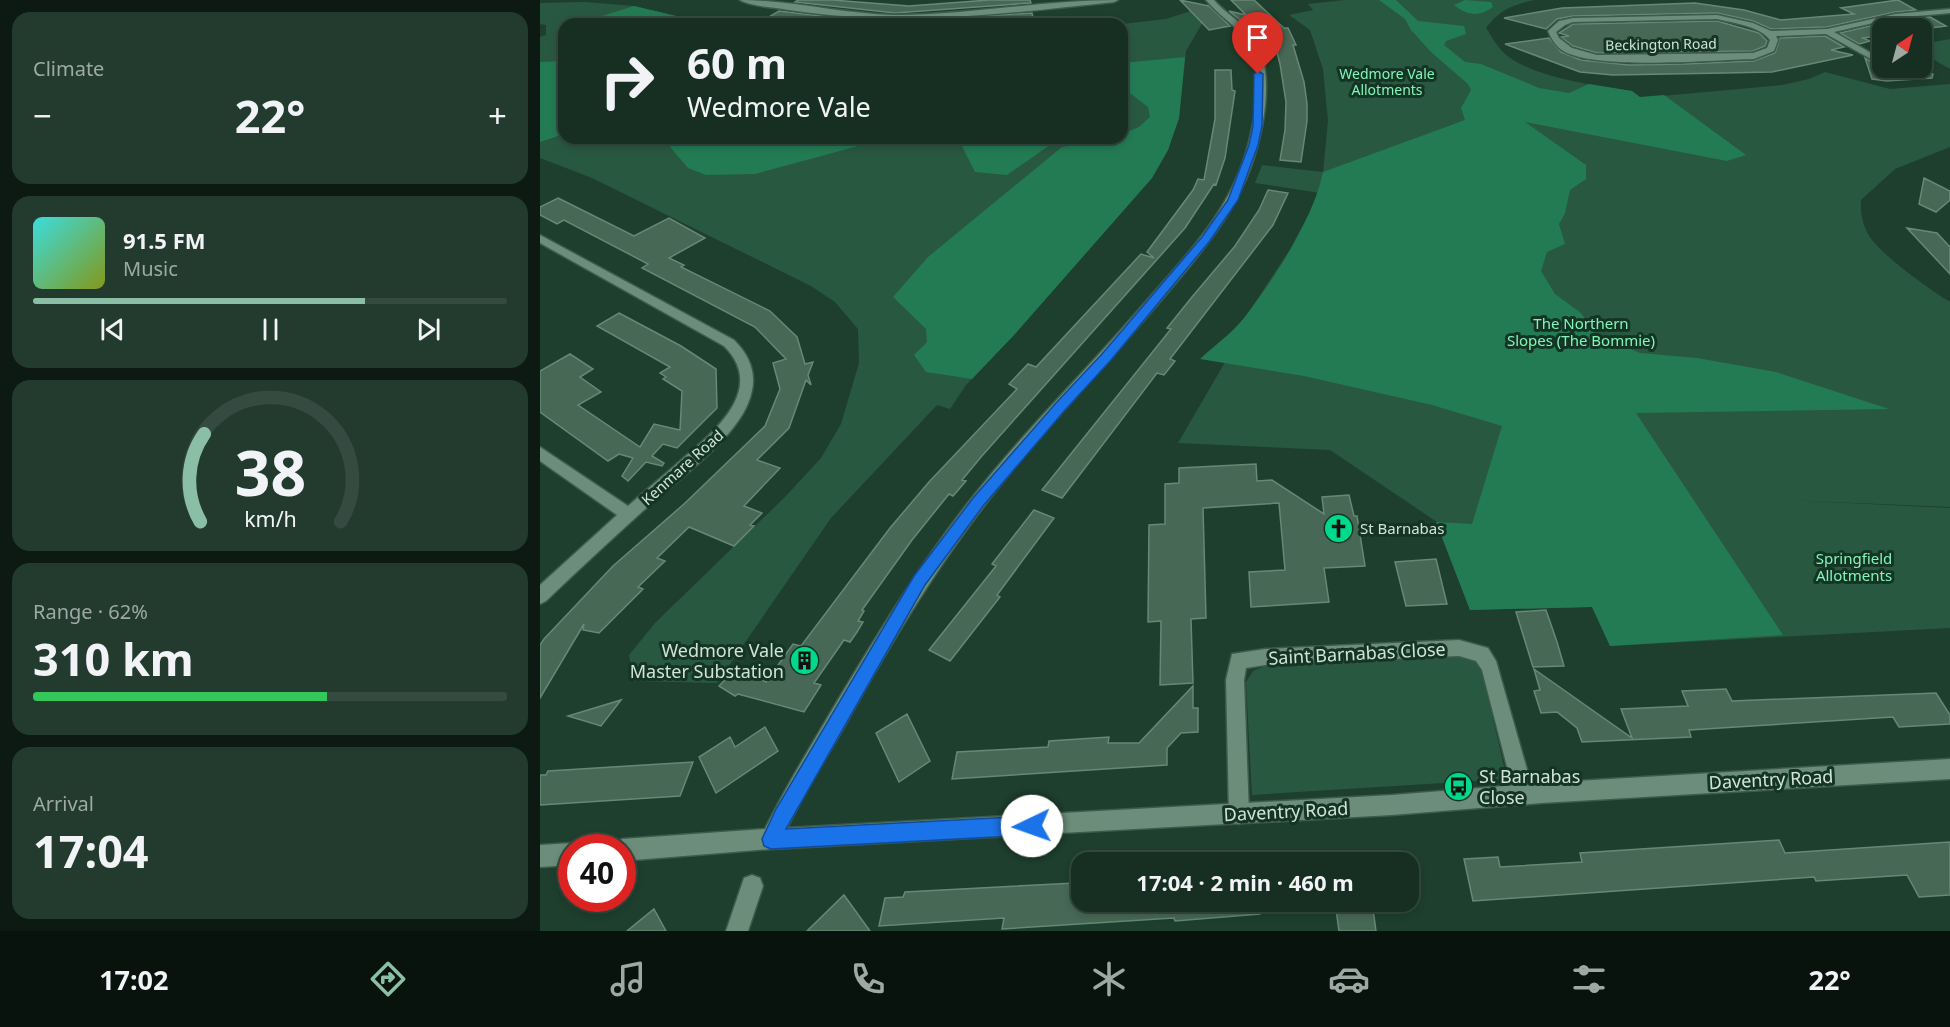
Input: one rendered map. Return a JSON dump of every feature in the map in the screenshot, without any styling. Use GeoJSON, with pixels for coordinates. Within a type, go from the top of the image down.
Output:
{"type":"FeatureCollection","features":[{"type":"Feature","properties":{"kind":"street"},"geometry":{"type":"LineString","coordinates":[[744,0],[838,14],[894,17],[935,16],[1114,0]]}},
{"type":"Feature","properties":{"kind":"street"},"geometry":{"type":"LineString","coordinates":[[771,839],[782,816],[919,580],[978,502],[1206,240],[1233,200],[1253,145],[1257,126],[1258,60],[1252,43],[1246,35],[1210,0]]}},
{"type":"Feature","properties":{"kind":"street","name":"Beckington Road"},"geometry":{"type":"LineString","coordinates":[[1770,34],[1774,40],[1771,49],[1754,56],[1615,59],[1597,58],[1570,50],[1560,45],[1552,31],[1562,23],[1573,20],[1701,16],[1735,20],[1770,34],[1827,31],[1895,16],[1950,11]]}},
{"type":"Feature","properties":{"kind":"street"},"geometry":{"type":"LineString","coordinates":[[1827,31],[1872,56]]}},
{"type":"Feature","properties":{"kind":"street","name":"Kenmare Road"},"geometry":{"type":"LineString","coordinates":[[540,238],[729,343],[737,350],[745,364],[744,394],[731,422],[711,444],[581,555],[540,596]]}},
{"type":"Feature","properties":{"kind":"street"},"geometry":{"type":"LineString","coordinates":[[540,453],[629,515]]}},
{"type":"Feature","properties":{"kind":"street","name":"Saint Barnabas Close"},"geometry":{"type":"LineString","coordinates":[[1239,814],[1235,680],[1238,660],[1265,657],[1459,648],[1482,654],[1490,667],[1524,794]]}},
{"type":"Feature","properties":{"kind":"street","name":"Daventry Road"},"geometry":{"type":"LineString","coordinates":[[636,849],[1950,769]]}},
{"type":"Feature","properties":{"kind":"street"},"geometry":{"type":"LineString","coordinates":[[540,856],[558,855]]}},
{"type":"Feature","properties":{"kind":"street"},"geometry":{"type":"LineString","coordinates":[[737,931],[752,886]]}},
{"type":"Feature","properties":{"kind":"green space","name":"The Northern Slopes (The Bommie)"},"geometry":{"type":"Polygon","coordinates":[[[1345,0],[1535,0],[1507,9],[1486,28],[1502,51],[1513,60],[1545,74],[1632,91],[1640,98],[1782,85],[1809,79],[1825,72],[1890,89],[1950,84],[1950,147],[1895,169],[1861,200],[1861,205],[1866,231],[1872,240],[1887,256],[1950,302],[1950,507],[1787,500],[1950,508],[1950,628],[1610,646],[1592,607],[1470,610],[1437,522],[1330,450],[1178,443],[1224,364],[1244,319],[1289,251],[1320,193],[1255,183],[1262,165],[1323,172],[1328,121],[1323,69],[1310,30],[1289,15],[1313,10],[1308,4],[1345,0]]]}},
{"type":"Feature","properties":{"kind":"green space"},"geometry":{"type":"Polygon","coordinates":[[[1379,0],[1396,0],[1418,21],[1464,26],[1466,34],[1446,41],[1444,45],[1465,62],[1481,64],[1539,88],[1569,93],[1589,84],[1632,91],[1640,97],[1664,95],[1746,155],[1727,161],[1525,122],[1586,165],[1586,179],[1570,190],[1565,213],[1559,224],[1565,244],[1547,252],[1541,271],[1555,294],[1581,313],[1596,335],[1640,353],[1697,358],[1776,372],[1889,409],[1636,413],[1783,635],[1610,646],[1592,607],[1470,610],[1436,522],[1472,524],[1502,426],[1432,405],[1304,376],[1200,359],[1239,324],[1267,286],[1302,229],[1323,172],[1465,120],[1461,108],[1471,90],[1468,84],[1431,52],[1411,30],[1405,19],[1379,0]]]}},
{"type":"Feature","properties":{"kind":"green space"},"geometry":{"type":"Polygon","coordinates":[[[1465,0],[1491,2],[1493,7],[1474,14],[1454,5],[1465,0]]]}},
{"type":"Feature","properties":{"kind":"green space"},"geometry":{"type":"Polygon","coordinates":[[[585,2],[634,6],[685,18],[558,18],[558,144],[1128,144],[1128,23],[1166,19],[1197,9],[1210,10],[1186,51],[1179,118],[1168,150],[1152,178],[1014,335],[966,385],[950,409],[937,405],[831,518],[717,683],[634,681],[629,655],[655,623],[785,497],[821,458],[841,424],[859,363],[858,329],[835,302],[811,286],[592,178],[540,158],[540,37],[546,35],[546,25],[540,24],[540,3],[585,2]]]}},
{"type":"Feature","properties":{"kind":"green space"},"geometry":{"type":"Polygon","coordinates":[[[634,6],[685,18],[598,18],[634,6]]]}},
{"type":"Feature","properties":{"kind":"green space"},"geometry":{"type":"Polygon","coordinates":[[[1950,39],[1950,69],[1932,59],[1932,42],[1950,39]]]}},
{"type":"Feature","properties":{"kind":"green space"},"geometry":{"type":"Polygon","coordinates":[[[1185,57],[1179,118],[1168,150],[1152,178],[1014,335],[972,379],[926,372],[914,355],[927,342],[926,329],[893,297],[928,257],[1062,147],[1082,144],[1128,144],[1128,132],[1139,127],[1150,117],[1148,107],[1128,92],[1128,62],[1185,57]]]}},
{"type":"Feature","properties":{"kind":"green space"},"geometry":{"type":"Polygon","coordinates":[[[558,61],[558,136],[540,142],[540,62],[558,61]]]}},
{"type":"Feature","properties":{"kind":"green space"},"geometry":{"type":"Polygon","coordinates":[[[671,144],[866,144],[755,174],[706,175],[688,168],[670,147],[671,144]]]}},
{"type":"Feature","properties":{"kind":"green space"},"geometry":{"type":"Polygon","coordinates":[[[961,144],[1051,144],[1007,175],[975,172],[961,144]]]}},
{"type":"Feature","properties":{"kind":"green space"},"geometry":{"type":"Polygon","coordinates":[[[1478,656],[1507,779],[1252,795],[1246,682],[1253,671],[1268,665],[1478,656]]]}},
{"type":"Feature","properties":{"kind":"building"},"geometry":{"type":"Polygon","coordinates":[[[798,0],[832,0],[909,6],[989,0],[1030,0],[1031,3],[895,13],[795,2],[798,0]]]}},
{"type":"Feature","properties":{"kind":"building"},"geometry":{"type":"Polygon","coordinates":[[[1180,0],[1209,6],[1230,26],[1209,30],[1180,0]]]}},
{"type":"Feature","properties":{"kind":"building"},"geometry":{"type":"Polygon","coordinates":[[[1231,0],[1254,0],[1284,28],[1288,28],[1296,45],[1293,45],[1304,82],[1307,104],[1301,162],[1280,160],[1285,130],[1286,102],[1272,33],[1265,35],[1252,22],[1244,23],[1229,11],[1246,15],[1231,0]]]}},
{"type":"Feature","properties":{"kind":"building"},"geometry":{"type":"Polygon","coordinates":[[[1898,0],[1916,10],[1895,12],[1827,27],[1771,29],[1753,21],[1717,13],[1573,16],[1557,19],[1546,29],[1504,18],[1562,8],[1695,3],[1744,10],[1781,20],[1854,14],[1841,8],[1898,0]]]}},
{"type":"Feature","properties":{"kind":"building"},"geometry":{"type":"Polygon","coordinates":[[[779,11],[857,18],[767,18],[779,11]]]}},
{"type":"Feature","properties":{"kind":"building"},"geometry":{"type":"Polygon","coordinates":[[[1032,13],[1033,18],[946,18],[1032,13]]]}},
{"type":"Feature","properties":{"kind":"building"},"geometry":{"type":"Polygon","coordinates":[[[1932,18],[1946,26],[1932,28],[1932,18]]]}},
{"type":"Feature","properties":{"kind":"building"},"geometry":{"type":"Polygon","coordinates":[[[1717,21],[1759,33],[1767,41],[1765,46],[1753,51],[1597,53],[1573,46],[1561,37],[1569,36],[1559,33],[1573,24],[1717,21]]]}},
{"type":"Feature","properties":{"kind":"building"},"geometry":{"type":"Polygon","coordinates":[[[1872,25],[1872,37],[1863,38],[1870,41],[1859,44],[1840,33],[1872,25]]]}},
{"type":"Feature","properties":{"kind":"building"},"geometry":{"type":"Polygon","coordinates":[[[1825,36],[1844,47],[1831,50],[1853,55],[1772,72],[1613,75],[1580,72],[1505,44],[1549,38],[1561,52],[1581,60],[1629,65],[1684,64],[1754,61],[1775,53],[1780,38],[1825,36]]]}},
{"type":"Feature","properties":{"kind":"building"},"geometry":{"type":"Polygon","coordinates":[[[1865,58],[1872,62],[1872,78],[1932,78],[1887,81],[1872,79],[1865,58]]]}},
{"type":"Feature","properties":{"kind":"building"},"geometry":{"type":"Polygon","coordinates":[[[1215,70],[1231,70],[1232,90],[1235,91],[1225,158],[1216,185],[1214,184],[1185,228],[981,457],[962,480],[966,481],[953,496],[949,494],[912,540],[862,610],[864,611],[858,621],[863,622],[857,632],[850,642],[844,640],[814,683],[821,685],[804,712],[738,694],[735,696],[719,686],[738,666],[766,682],[793,644],[801,646],[890,528],[929,482],[1017,389],[1009,384],[1028,364],[1036,367],[1141,254],[1154,258],[1147,252],[1193,190],[1198,179],[1204,180],[1215,119],[1215,70]]]}},
{"type":"Feature","properties":{"kind":"building"},"geometry":{"type":"Polygon","coordinates":[[[1924,178],[1950,191],[1950,200],[1936,212],[1919,204],[1924,178]]]}},
{"type":"Feature","properties":{"kind":"building"},"geometry":{"type":"Polygon","coordinates":[[[1268,190],[1288,193],[1273,225],[1170,359],[1175,361],[1164,375],[1157,373],[1062,498],[1042,490],[1171,329],[1167,328],[1235,246],[1259,210],[1268,190]]]}},
{"type":"Feature","properties":{"kind":"building"},"geometry":{"type":"Polygon","coordinates":[[[558,198],[634,236],[669,218],[705,238],[669,258],[684,265],[681,267],[770,311],[797,337],[805,364],[813,362],[808,375],[811,385],[806,380],[789,428],[757,460],[780,468],[744,506],[762,513],[750,525],[754,526],[734,546],[689,527],[657,558],[665,561],[638,587],[643,589],[599,633],[583,630],[584,624],[540,698],[540,645],[544,639],[613,566],[684,504],[765,426],[780,389],[773,363],[786,359],[755,327],[642,268],[648,264],[564,220],[557,224],[540,215],[540,207],[558,198]]]}},
{"type":"Feature","properties":{"kind":"building"},"geometry":{"type":"Polygon","coordinates":[[[1907,228],[1937,233],[1950,247],[1950,274],[1907,228]]]}},
{"type":"Feature","properties":{"kind":"building"},"geometry":{"type":"Polygon","coordinates":[[[619,313],[681,346],[716,369],[717,408],[677,448],[663,444],[652,456],[664,463],[662,466],[646,462],[628,481],[622,476],[633,458],[619,454],[608,461],[540,412],[540,371],[570,354],[593,369],[580,377],[601,392],[578,405],[640,447],[654,424],[680,430],[682,391],[663,379],[666,377],[660,373],[670,367],[597,326],[619,313]]]}},
{"type":"Feature","properties":{"kind":"building"},"geometry":{"type":"Polygon","coordinates":[[[1256,464],[1257,481],[1272,480],[1324,514],[1322,497],[1349,495],[1354,516],[1357,516],[1365,566],[1324,568],[1329,602],[1251,607],[1249,572],[1285,570],[1279,503],[1203,508],[1206,618],[1191,619],[1193,683],[1160,685],[1161,621],[1148,622],[1149,525],[1165,524],[1165,484],[1179,483],[1179,468],[1256,464]]]}},
{"type":"Feature","properties":{"kind":"building"},"geometry":{"type":"Polygon","coordinates":[[[1034,510],[1054,518],[997,595],[1000,597],[950,661],[929,650],[996,566],[992,564],[1034,510]]]}},
{"type":"Feature","properties":{"kind":"building"},"geometry":{"type":"Polygon","coordinates":[[[1436,559],[1447,604],[1406,606],[1395,562],[1436,559]]]}},
{"type":"Feature","properties":{"kind":"building"},"geometry":{"type":"Polygon","coordinates":[[[1546,610],[1564,666],[1533,667],[1516,612],[1546,610]]]}},
{"type":"Feature","properties":{"kind":"building"},"geometry":{"type":"Polygon","coordinates":[[[1534,669],[1632,738],[1621,709],[1688,706],[1682,691],[1726,689],[1732,701],[1936,693],[1950,715],[1950,724],[1899,727],[1893,717],[1689,730],[1691,737],[1582,742],[1577,728],[1557,712],[1541,713],[1534,691],[1540,690],[1534,669]]]}},
{"type":"Feature","properties":{"kind":"building"},"geometry":{"type":"Polygon","coordinates":[[[1193,686],[1193,708],[1198,708],[1198,732],[1181,733],[1167,748],[1167,765],[952,779],[957,752],[1048,747],[1049,741],[1109,737],[1108,743],[1139,743],[1193,686]]]}},
{"type":"Feature","properties":{"kind":"building"},"geometry":{"type":"Polygon","coordinates":[[[621,700],[601,726],[568,716],[621,700]]]}},
{"type":"Feature","properties":{"kind":"building"},"geometry":{"type":"Polygon","coordinates":[[[907,714],[930,761],[899,782],[876,733],[907,714]]]}},
{"type":"Feature","properties":{"kind":"building"},"geometry":{"type":"Polygon","coordinates":[[[765,727],[778,751],[716,793],[699,757],[730,737],[735,747],[765,727]]]}},
{"type":"Feature","properties":{"kind":"building"},"geometry":{"type":"Polygon","coordinates":[[[693,762],[680,796],[540,805],[540,775],[546,775],[548,771],[693,762]]]}},
{"type":"Feature","properties":{"kind":"building"},"geometry":{"type":"Polygon","coordinates":[[[1779,840],[1785,853],[1950,842],[1950,895],[1919,897],[1907,875],[1816,881],[1814,877],[1473,901],[1464,859],[1498,857],[1500,867],[1582,862],[1580,853],[1779,840]]]}},
{"type":"Feature","properties":{"kind":"building"},"geometry":{"type":"Polygon","coordinates":[[[1071,883],[1071,912],[1260,912],[1260,914],[1175,921],[1174,918],[1002,929],[1004,918],[879,926],[885,898],[903,897],[905,892],[1071,883]]]}},
{"type":"Feature","properties":{"kind":"building"},"geometry":{"type":"Polygon","coordinates":[[[844,895],[870,931],[807,931],[844,895]]]}},
{"type":"Feature","properties":{"kind":"building"},"geometry":{"type":"Polygon","coordinates":[[[654,909],[666,931],[627,931],[654,909]]]}},
{"type":"Feature","properties":{"kind":"building"},"geometry":{"type":"Polygon","coordinates":[[[1336,912],[1373,912],[1376,931],[1339,931],[1336,912]]]}},
{"type":"Feature","properties":{"kind":"place","name":"St Barnabas"},"geometry":{"type":"Point","coordinates":[1339,528]}},
{"type":"Feature","properties":{"kind":"place","name":"Wedmore Vale Master Substation"},"geometry":{"type":"Point","coordinates":[805,660]}},
{"type":"Feature","properties":{"kind":"place","name":"St Barnabas Close"},"geometry":{"type":"Point","coordinates":[1458,786]}},
{"type":"Feature","properties":{"kind":"route"},"geometry":{"type":"LineString","coordinates":[[1032,826],[771,839],[782,816],[919,580],[978,502],[1206,240],[1233,200],[1253,145],[1257,126],[1258,74]]}},
{"type":"Feature","properties":{"kind":"park label","name":"Wedmore Vale Allotments"},"geometry":{"type":"Point","coordinates":[1387,82]}},
{"type":"Feature","properties":{"kind":"park label","name":"Springfield Allotments"},"geometry":{"type":"Point","coordinates":[1854,566]}}]}
